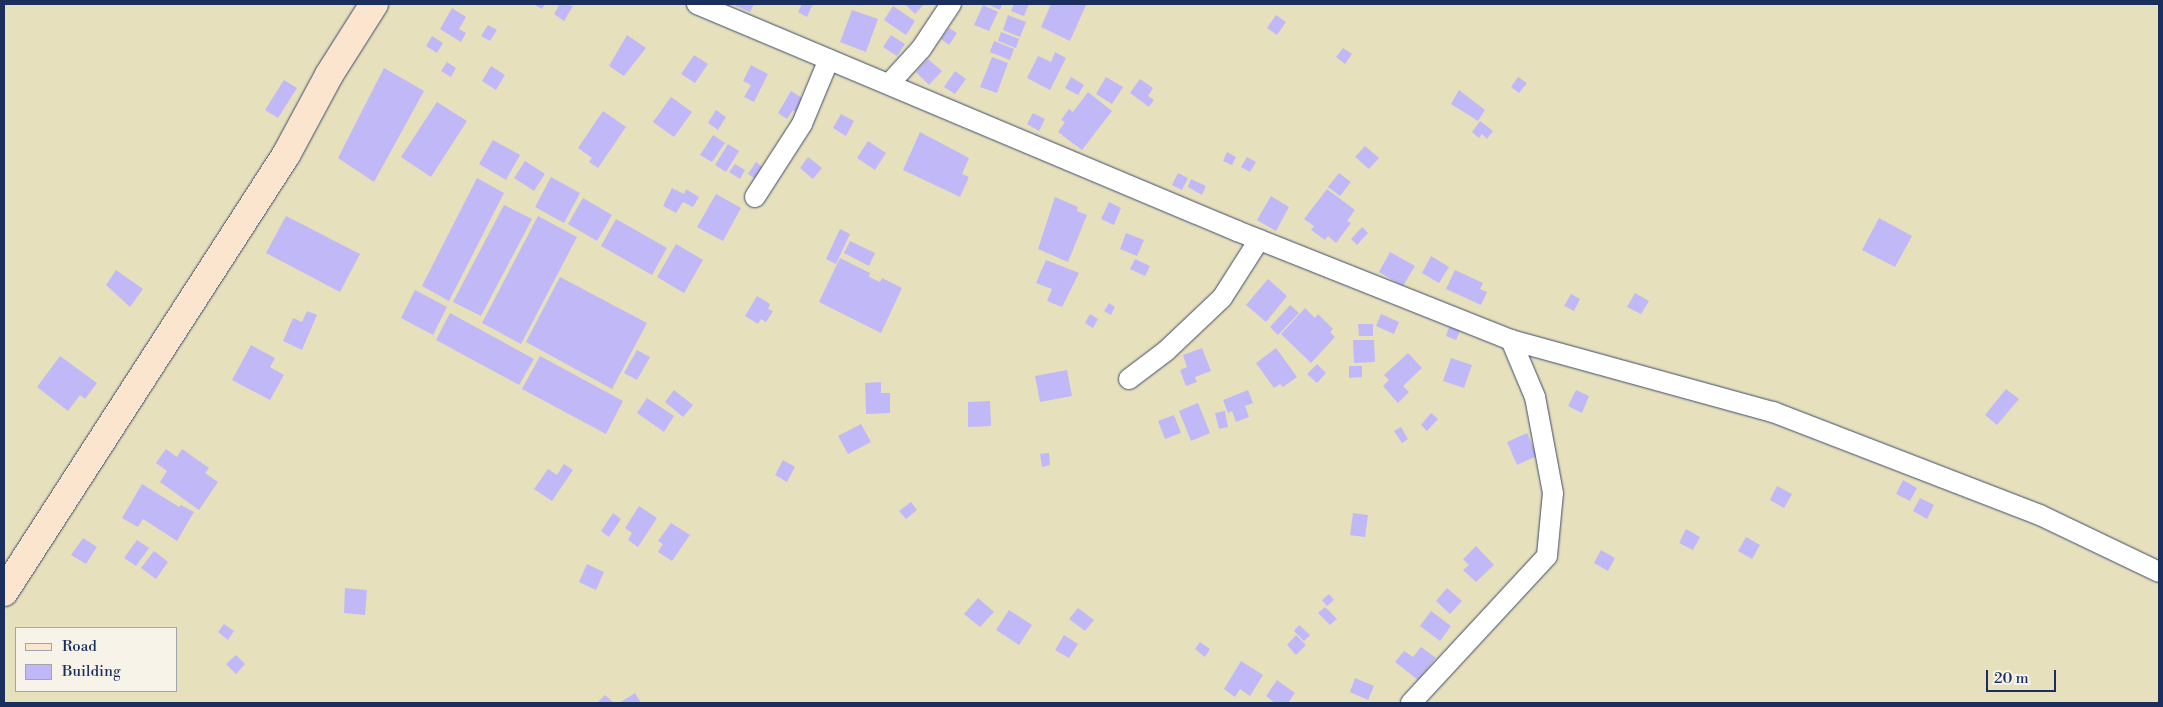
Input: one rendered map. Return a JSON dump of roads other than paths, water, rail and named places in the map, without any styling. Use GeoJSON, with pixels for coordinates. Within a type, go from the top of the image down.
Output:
{"type":"FeatureCollection","features":[{"type":"Feature","properties":{"kind":"main road"},"geometry":{"type":"LineString","coordinates":[[4,592],[286,155],[329,75],[374,4]]}},
{"type":"Feature","properties":{"kind":"street"},"geometry":{"type":"LineString","coordinates":[[698,4],[1259,240],[1511,340],[1772,412],[2040,515],[2159,572]]}},
{"type":"Feature","properties":{"kind":"street"},"geometry":{"type":"LineString","coordinates":[[889,84],[921,49],[951,4]]}},
{"type":"Feature","properties":{"kind":"street"},"geometry":{"type":"LineString","coordinates":[[755,197],[802,124],[829,59]]}},
{"type":"Feature","properties":{"kind":"street"},"geometry":{"type":"LineString","coordinates":[[1129,379],[1166,351],[1222,298],[1259,240]]}},
{"type":"Feature","properties":{"kind":"street"},"geometry":{"type":"LineString","coordinates":[[1411,703],[1547,556],[1553,493],[1535,397],[1511,340]]}}]}
